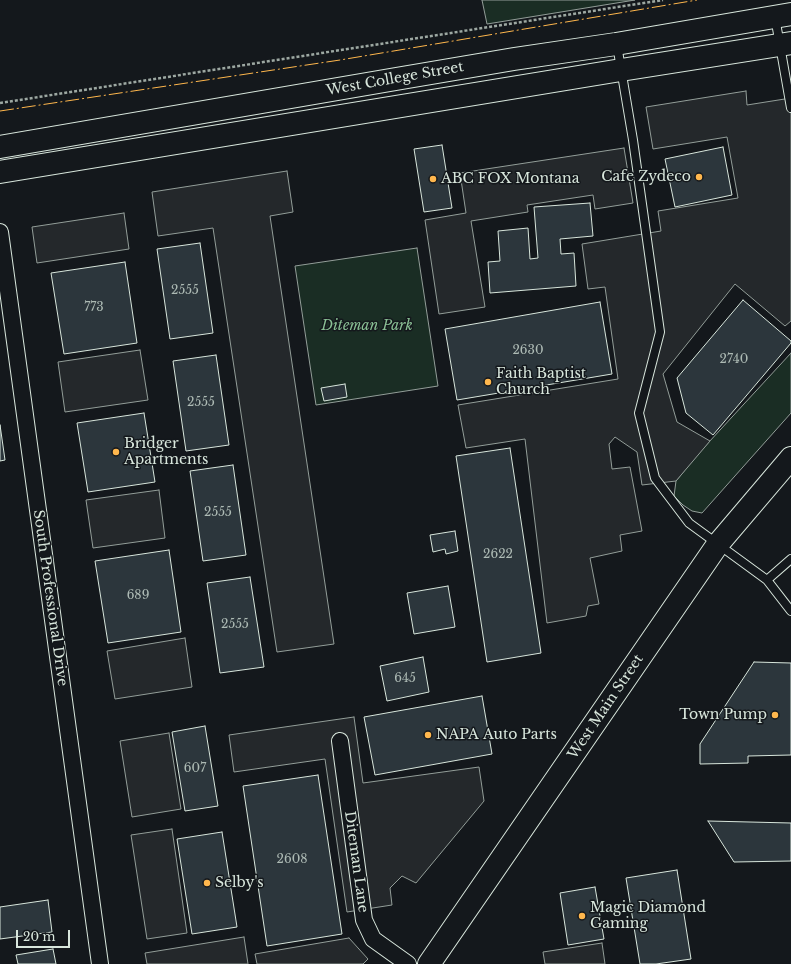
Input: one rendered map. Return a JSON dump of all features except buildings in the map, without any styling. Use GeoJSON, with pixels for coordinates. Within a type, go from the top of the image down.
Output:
{"type":"FeatureCollection","features":[{"type":"Feature","properties":{"kind":"main road","name":"West College Street"},"geometry":{"type":"LineString","coordinates":[[0,147],[783,15]]}},
{"type":"Feature","properties":{"kind":"main road","name":"West College Street"},"geometry":{"type":"LineString","coordinates":[[0,172],[785,44]]}},
{"type":"Feature","properties":{"kind":"main road","name":"West Main Street"},"geometry":{"type":"LineString","coordinates":[[429,964],[718,544],[791,458]]}},
{"type":"Feature","properties":{"kind":"street","name":"South Professional Drive"},"geometry":{"type":"LineString","coordinates":[[0,232],[100,964]]}},
{"type":"Feature","properties":{"kind":"street","name":"Diteman Lane"},"geometry":{"type":"LineString","coordinates":[[340,741],[364,920],[373,939],[408,964]]}},
{"type":"Feature","properties":{"kind":"lane"},"geometry":{"type":"LineString","coordinates":[[783,15],[791,108]]}},
{"type":"Feature","properties":{"kind":"lane"},"geometry":{"type":"LineString","coordinates":[[616,44],[633,140],[660,332],[639,413],[655,478],[689,523],[767,580],[791,611]]}},
{"type":"Feature","properties":{"kind":"lane"},"geometry":{"type":"LineString","coordinates":[[767,580],[791,559]]}},
{"type":"Feature","properties":{"kind":"path"},"geometry":{"type":"LineString","coordinates":[[0,103],[663,0]]}},
{"type":"Feature","properties":{"kind":"green space"},"geometry":{"type":"Polygon","coordinates":[[[482,0],[635,0],[487,24],[482,0]]]}},
{"type":"Feature","properties":{"kind":"green space","name":"Diteman Park"},"geometry":{"type":"Polygon","coordinates":[[[417,248],[438,386],[316,405],[295,266],[417,248]]]}},
{"type":"Feature","properties":{"kind":"green space"},"geometry":{"type":"Polygon","coordinates":[[[791,353],[791,413],[702,513],[692,511],[683,505],[674,496],[676,481],[697,455],[791,353]]]}},
{"type":"Feature","properties":{"kind":"shaded area"},"geometry":{"type":"Polygon","coordinates":[[[746,91],[747,105],[791,98],[791,321],[785,326],[735,284],[663,374],[677,422],[710,441],[676,481],[642,485],[637,452],[615,437],[609,444],[612,469],[630,467],[642,531],[620,535],[622,551],[590,558],[599,604],[588,606],[586,616],[547,623],[525,439],[466,448],[458,405],[618,379],[605,287],[588,289],[582,244],[661,231],[658,211],[738,198],[727,137],[653,149],[646,107],[746,91]]]}},
{"type":"Feature","properties":{"kind":"shaded area"},"geometry":{"type":"Polygon","coordinates":[[[624,148],[633,203],[595,209],[593,195],[527,205],[528,212],[471,221],[485,307],[439,314],[425,220],[466,213],[460,173],[624,148]]]}},
{"type":"Feature","properties":{"kind":"shaded area"},"geometry":{"type":"Polygon","coordinates":[[[287,171],[293,212],[270,216],[334,644],[277,652],[213,228],[158,236],[152,192],[287,171]]]}},
{"type":"Feature","properties":{"kind":"shaded area"},"geometry":{"type":"Polygon","coordinates":[[[124,213],[129,249],[37,263],[32,227],[124,213]]]}},
{"type":"Feature","properties":{"kind":"shaded area"},"geometry":{"type":"Polygon","coordinates":[[[140,350],[148,400],[65,412],[58,362],[140,350]]]}},
{"type":"Feature","properties":{"kind":"shaded area"},"geometry":{"type":"Polygon","coordinates":[[[159,490],[165,538],[93,548],[86,500],[159,490]]]}},
{"type":"Feature","properties":{"kind":"shaded area"},"geometry":{"type":"Polygon","coordinates":[[[185,638],[192,687],[115,699],[107,651],[185,638]]]}},
{"type":"Feature","properties":{"kind":"shaded area"},"geometry":{"type":"Polygon","coordinates":[[[354,717],[363,783],[479,767],[484,801],[416,883],[402,876],[390,888],[392,905],[347,912],[325,759],[234,772],[229,735],[354,717]]]}},
{"type":"Feature","properties":{"kind":"shaded area"},"geometry":{"type":"Polygon","coordinates":[[[169,733],[181,809],[132,817],[120,741],[169,733]]]}},
{"type":"Feature","properties":{"kind":"shaded area"},"geometry":{"type":"Polygon","coordinates":[[[172,829],[187,933],[147,939],[131,835],[172,829]]]}},
{"type":"Feature","properties":{"kind":"shaded area"},"geometry":{"type":"Polygon","coordinates":[[[244,937],[248,964],[147,964],[145,953],[244,937]]]}},
{"type":"Feature","properties":{"kind":"shaded area"},"geometry":{"type":"Polygon","coordinates":[[[349,938],[368,959],[363,964],[257,964],[255,954],[349,938]]]}},
{"type":"Feature","properties":{"kind":"shaded area"},"geometry":{"type":"Polygon","coordinates":[[[602,943],[605,964],[545,964],[543,952],[602,943]]]}},
{"type":"Feature","properties":{"kind":"power"},"geometry":{"type":"LineString","coordinates":[[0,111],[340,60],[697,0]]}},
{"type":"Feature","properties":{"kind":"place","name":"Cafe Zydeco"},"geometry":{"type":"Point","coordinates":[699,177]}},
{"type":"Feature","properties":{"kind":"place","name":"ABC FOX Montana"},"geometry":{"type":"Point","coordinates":[433,179]}},
{"type":"Feature","properties":{"kind":"place","name":"Faith Baptist Church"},"geometry":{"type":"Point","coordinates":[488,382]}},
{"type":"Feature","properties":{"kind":"place","name":"Bridger Apartments"},"geometry":{"type":"Point","coordinates":[116,452]}},
{"type":"Feature","properties":{"kind":"place","name":"Town Pump"},"geometry":{"type":"Point","coordinates":[775,715]}},
{"type":"Feature","properties":{"kind":"place","name":"NAPA Auto Parts"},"geometry":{"type":"Point","coordinates":[428,735]}},
{"type":"Feature","properties":{"kind":"place","name":"Selby's"},"geometry":{"type":"Point","coordinates":[207,883]}},
{"type":"Feature","properties":{"kind":"place","name":"Magic Diamond Gaming"},"geometry":{"type":"Point","coordinates":[582,916]}}]}
